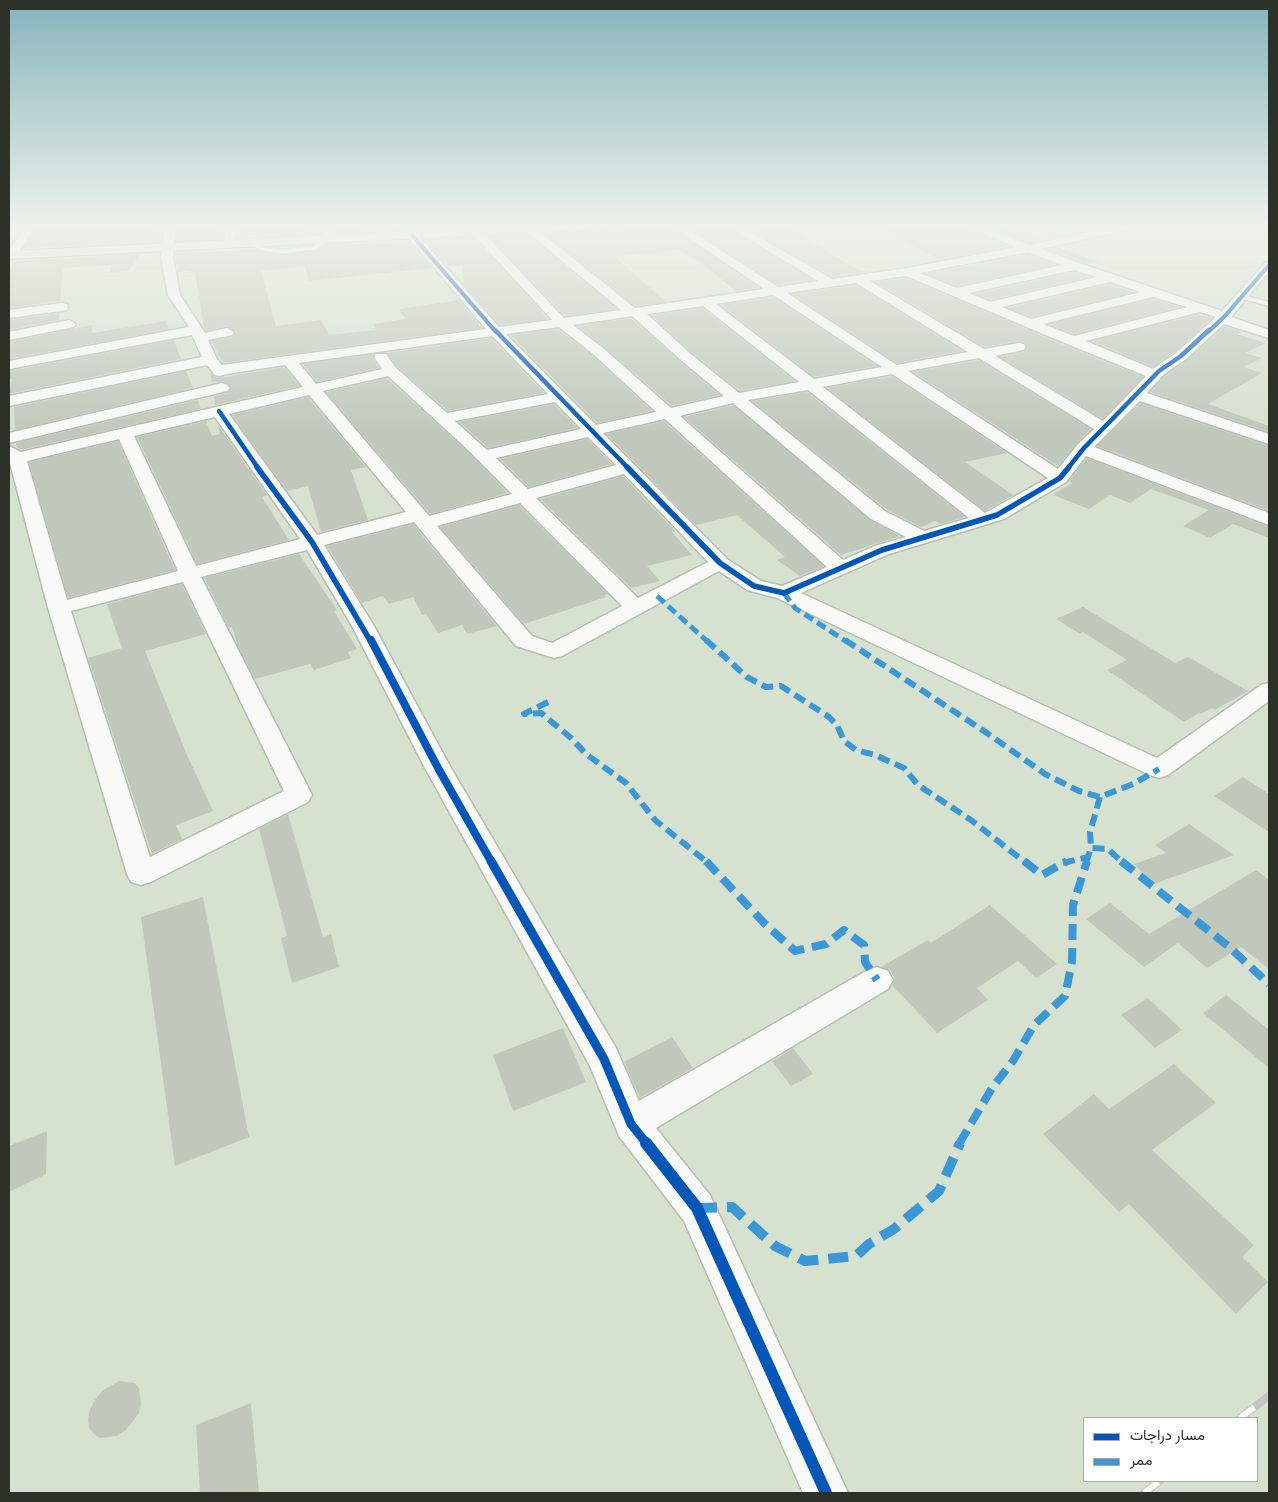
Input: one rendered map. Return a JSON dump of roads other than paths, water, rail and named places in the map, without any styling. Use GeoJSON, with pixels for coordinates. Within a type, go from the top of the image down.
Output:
{"type":"FeatureCollection","features":[{"type":"Feature","properties":{"kind":"street"},"geometry":{"type":"LineString","coordinates":[[174,294],[199,334],[215,365],[225,402],[252,461],[312,542],[363,626],[434,761],[604,1059],[631,1124],[696,1208],[826,1493]]}},
{"type":"Feature","properties":{"kind":"street"},"geometry":{"type":"LineString","coordinates":[[463,294],[496,332],[558,397],[720,563],[754,586],[784,593],[1159,769],[1269,690]]}},
{"type":"Feature","properties":{"kind":"street"},"geometry":{"type":"LineString","coordinates":[[535,294],[561,322],[598,351],[840,568]]}},
{"type":"Feature","properties":{"kind":"street"},"geometry":{"type":"LineString","coordinates":[[612,294],[878,515],[921,536]]}},
{"type":"Feature","properties":{"kind":"street"},"geometry":{"type":"LineString","coordinates":[[9,401],[215,365],[288,360],[756,294]]}},
{"type":"Feature","properties":{"kind":"street"},"geometry":{"type":"LineString","coordinates":[[781,294],[1060,478]]}},
{"type":"Feature","properties":{"kind":"street"},"geometry":{"type":"LineString","coordinates":[[883,294],[1104,428]]}},
{"type":"Feature","properties":{"kind":"street"},"geometry":{"type":"LineString","coordinates":[[962,294],[1155,375]]}},
{"type":"Feature","properties":{"kind":"street"},"geometry":{"type":"LineString","coordinates":[[990,306],[1041,294]]}},
{"type":"Feature","properties":{"kind":"street"},"geometry":{"type":"LineString","coordinates":[[1029,322],[1148,294]]}},
{"type":"Feature","properties":{"kind":"street"},"geometry":{"type":"LineString","coordinates":[[1156,294],[1269,334]]}},
{"type":"Feature","properties":{"kind":"street"},"geometry":{"type":"LineString","coordinates":[[784,593],[882,550],[921,536],[996,515],[1060,478],[1084,448],[1155,375],[1181,356],[1224,318],[1244,294]]}},
{"type":"Feature","properties":{"kind":"street"},"geometry":{"type":"LineString","coordinates":[[706,302],[982,519]]}},
{"type":"Feature","properties":{"kind":"street"},"geometry":{"type":"LineString","coordinates":[[9,314],[62,307]]}},
{"type":"Feature","properties":{"kind":"street"},"geometry":{"type":"LineString","coordinates":[[1072,340],[1200,308]]}},
{"type":"Feature","properties":{"kind":"street"},"geometry":{"type":"LineString","coordinates":[[9,336],[70,324]]}},
{"type":"Feature","properties":{"kind":"street"},"geometry":{"type":"LineString","coordinates":[[9,365],[199,334],[227,332]]}},
{"type":"Feature","properties":{"kind":"street"},"geometry":{"type":"LineString","coordinates":[[483,456],[736,398],[1019,347]]}},
{"type":"Feature","properties":{"kind":"street"},"geometry":{"type":"LineString","coordinates":[[375,348],[391,371],[444,418],[526,497],[635,607]]}},
{"type":"Feature","properties":{"kind":"street"},"geometry":{"type":"LineString","coordinates":[[288,360],[524,641],[554,651],[720,563]]}},
{"type":"Feature","properties":{"kind":"street"},"geometry":{"type":"LineString","coordinates":[[12,449],[225,402],[312,389],[391,371]]}},
{"type":"Feature","properties":{"kind":"street"},"geometry":{"type":"LineString","coordinates":[[1137,395],[1269,439]]}},
{"type":"Feature","properties":{"kind":"street"},"geometry":{"type":"LineString","coordinates":[[444,418],[558,397]]}},
{"type":"Feature","properties":{"kind":"street"},"geometry":{"type":"LineString","coordinates":[[12,449],[124,433],[225,402]]}},
{"type":"Feature","properties":{"kind":"street"},"geometry":{"type":"LineString","coordinates":[[12,449],[141,874],[299,795],[189,574],[124,433]]}},
{"type":"Feature","properties":{"kind":"street"},"geometry":{"type":"LineString","coordinates":[[1084,448],[1094,454],[1269,519]]}},
{"type":"Feature","properties":{"kind":"street"},"geometry":{"type":"LineString","coordinates":[[59,608],[312,542],[526,497],[628,468]]}},
{"type":"Feature","properties":{"kind":"street"},"geometry":{"type":"LineString","coordinates":[[631,1124],[877,980]]}},
{"type":"Feature","properties":{"kind":"lane"},"geometry":{"type":"LineString","coordinates":[[1242,297],[1269,304]]}},
{"type":"Feature","properties":{"kind":"railway"},"geometry":{"type":"LineString","coordinates":[[1241,1417],[1269,1396]]}},
{"type":"Feature","properties":{"kind":"railway"},"geometry":{"type":"LineString","coordinates":[[1144,1493],[1159,1482]]}}]}
